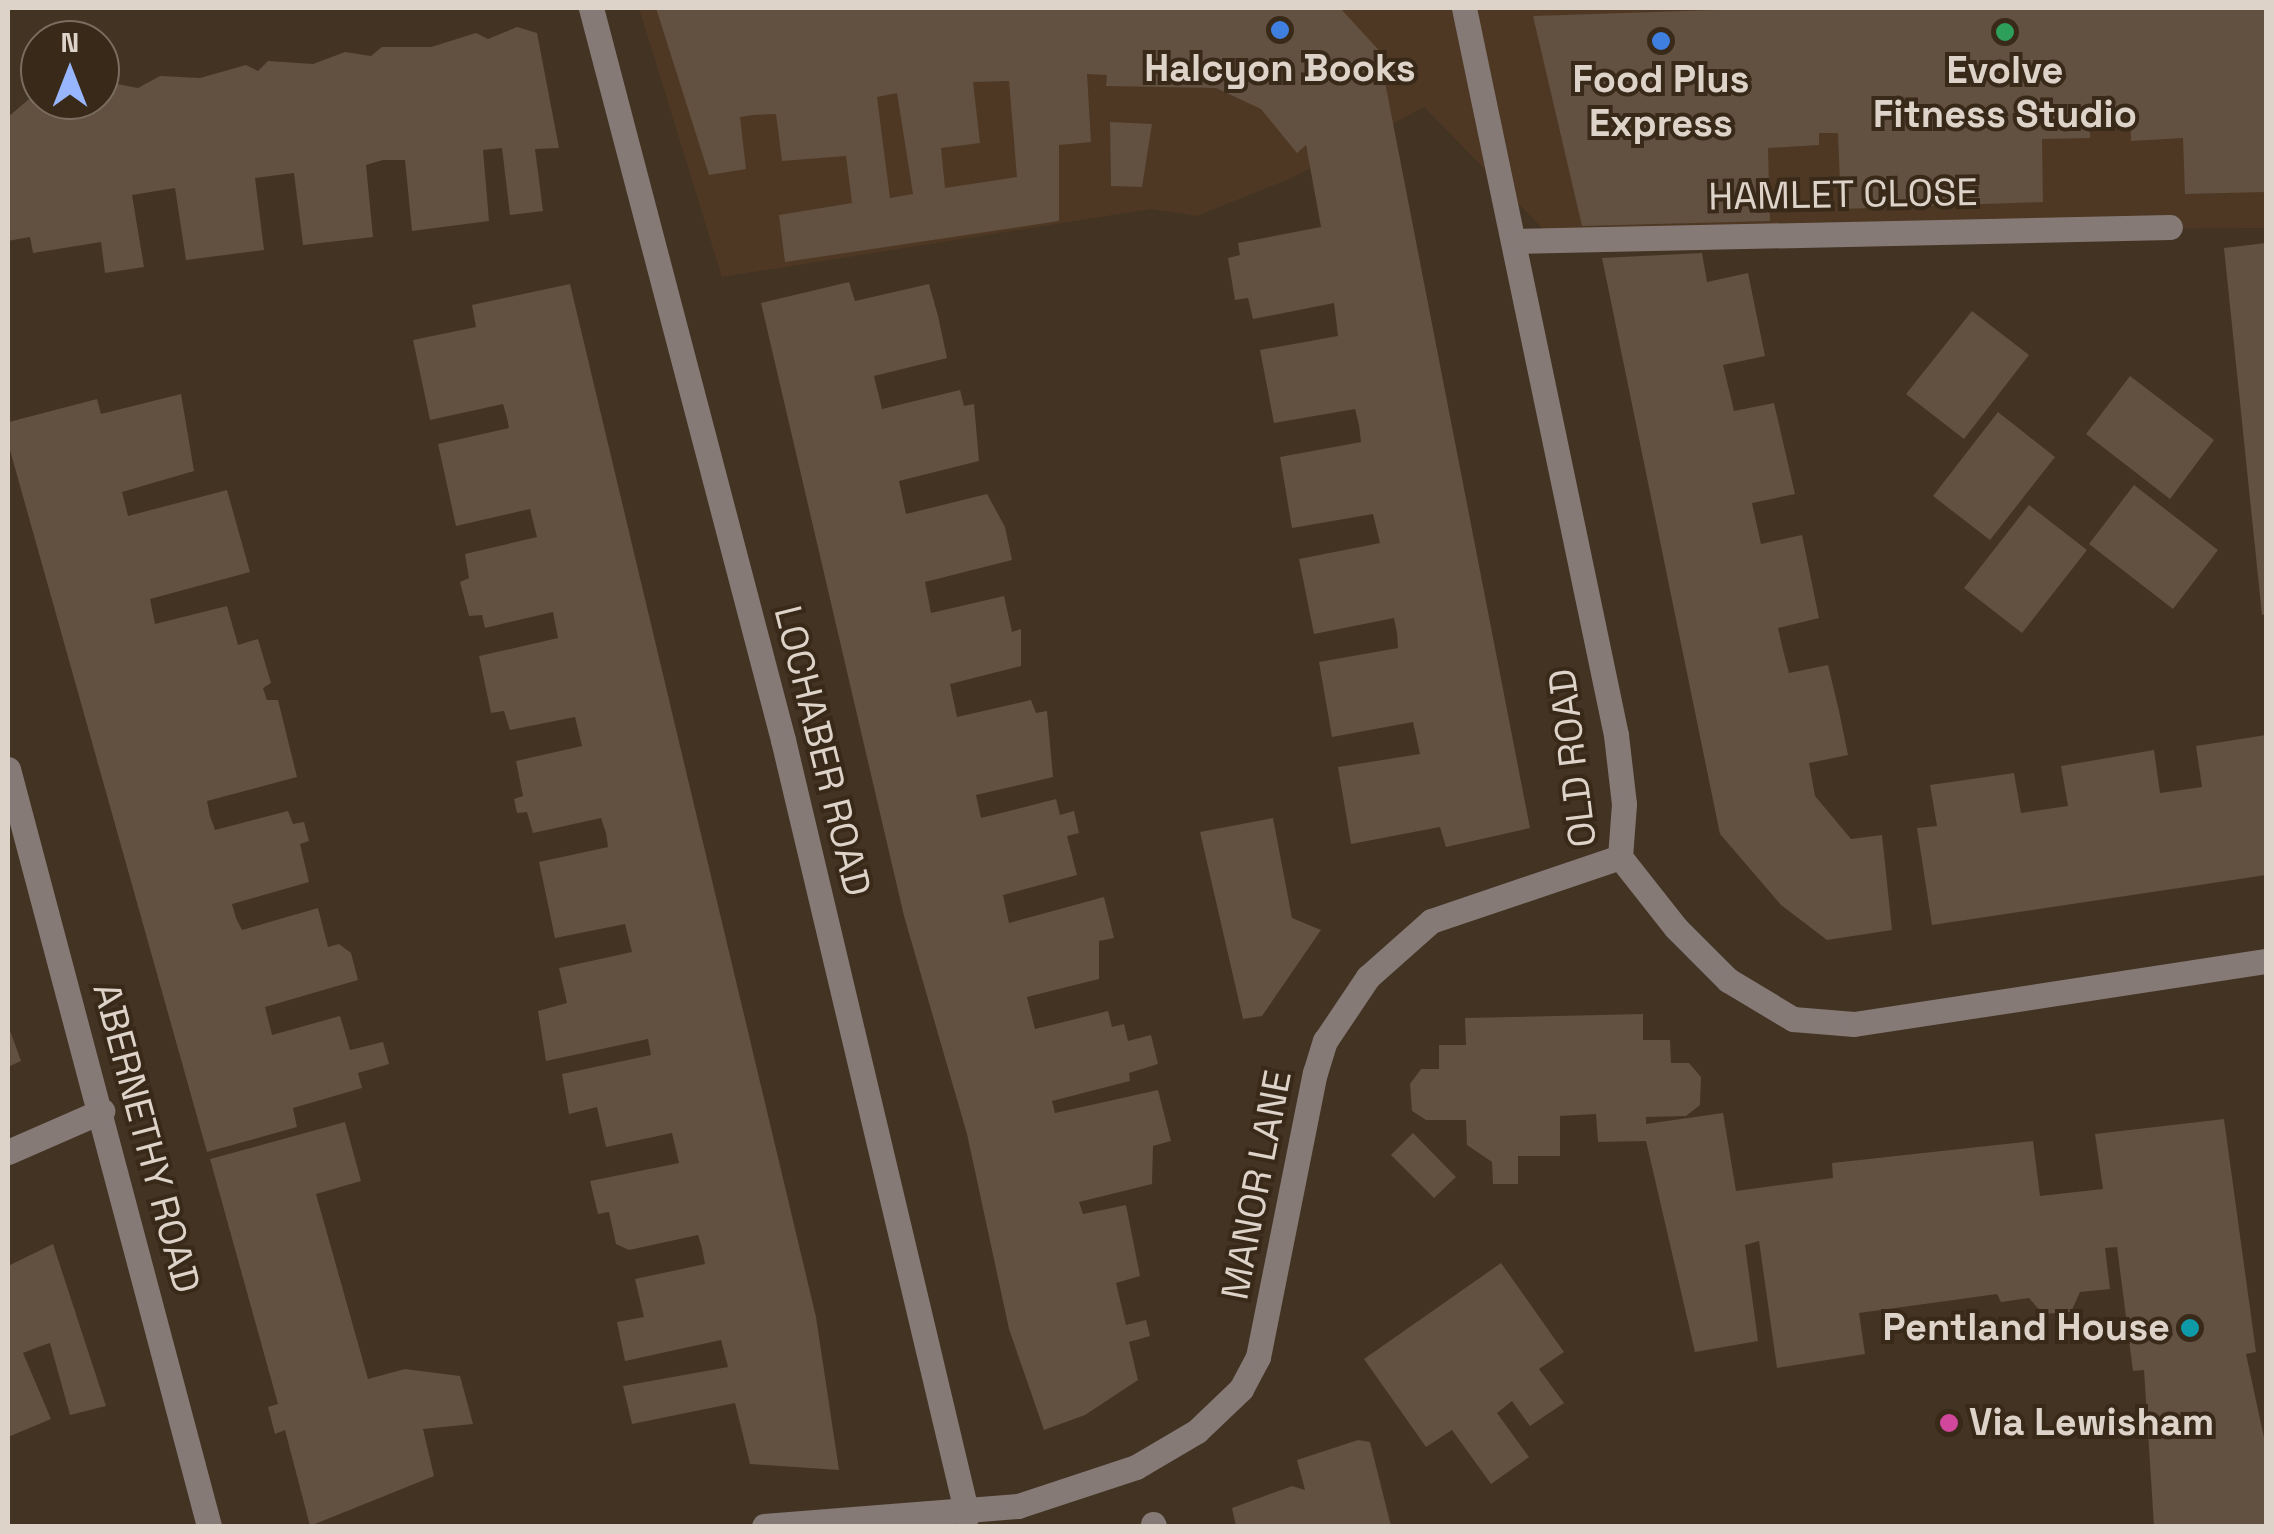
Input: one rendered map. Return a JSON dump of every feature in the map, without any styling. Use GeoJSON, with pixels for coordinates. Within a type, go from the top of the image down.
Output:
{"type":"FeatureCollection","features":[{"type":"Feature","properties":{"kind":"street","name":"LOCHABER ROAD"},"geometry":{"type":"LineString","coordinates":[[591,8],[783,740],[966,1515]]}},
{"type":"Feature","properties":{"kind":"street","name":"OLD ROAD"},"geometry":{"type":"LineString","coordinates":[[1464,8],[1517,240],[1616,735],[1624,804],[1620,857],[1728,980],[1794,1019],[1854,1024],[1936,1016],[2266,961]]}},
{"type":"Feature","properties":{"kind":"street","name":"HAMLET CLOSE"},"geometry":{"type":"LineString","coordinates":[[1517,240],[2170,227]]}},
{"type":"Feature","properties":{"kind":"street","name":"ABERNETHY ROAD"},"geometry":{"type":"LineString","coordinates":[[8,769],[102,1111],[208,1526]]}},
{"type":"Feature","properties":{"kind":"street","name":"MANOR LANE"},"geometry":{"type":"LineString","coordinates":[[764,1526],[966,1515],[1073,1491],[1136,1466],[1221,1412],[1258,1357],[1314,1073],[1368,977],[1431,920],[1620,857]]}},
{"type":"Feature","properties":{"kind":"street"},"geometry":{"type":"LineString","coordinates":[[8,1152],[102,1111]]}},
{"type":"Feature","properties":{"kind":"shaded area"},"geometry":{"type":"Polygon","coordinates":[[[639,8],[2266,8],[2266,228],[1547,233],[1424,107],[1292,178],[1197,216],[1151,209],[722,277],[639,8]]]}},
{"type":"Feature","properties":{"kind":"building"},"geometry":{"type":"Polygon","coordinates":[[[656,8],[1341,9],[1398,71],[1385,82],[1530,828],[1446,847],[1440,827],[1351,844],[1338,767],[1420,754],[1413,722],[1332,737],[1319,662],[1398,648],[1397,633],[1394,618],[1314,634],[1299,559],[1380,543],[1373,514],[1292,528],[1280,457],[1361,442],[1355,409],[1274,423],[1260,350],[1338,336],[1334,303],[1253,319],[1248,298],[1235,300],[1228,258],[1240,255],[1238,243],[1321,227],[1306,145],[1297,153],[1261,109],[1216,88],[1106,86],[1107,75],[1087,74],[1091,142],[1059,145],[1059,221],[785,262],[779,215],[852,203],[846,156],[782,161],[776,114],[753,115],[740,117],[746,169],[709,175],[656,8]],[[1009,81],[973,82],[980,143],[941,148],[945,188],[1017,177],[1009,81]],[[897,93],[877,97],[890,198],[913,194],[897,93]]]}},
{"type":"Feature","properties":{"kind":"building"},"geometry":{"type":"Polygon","coordinates":[[[1776,8],[2266,8],[2266,192],[2185,194],[2183,138],[2131,141],[2130,108],[2090,109],[2090,138],[2042,139],[2043,202],[1841,209],[1838,133],[1819,133],[1819,145],[1768,148],[1770,221],[1582,226],[1533,16],[1776,8]]]}},
{"type":"Feature","properties":{"kind":"building"},"geometry":{"type":"Polygon","coordinates":[[[517,27],[537,33],[559,148],[535,149],[543,211],[510,215],[502,148],[483,150],[489,221],[412,231],[405,160],[383,160],[366,165],[373,237],[303,245],[294,173],[255,178],[264,250],[186,260],[175,188],[132,195],[144,267],[105,273],[101,242],[33,253],[30,237],[8,241],[8,117],[20,107],[20,120],[120,120],[120,85],[138,88],[160,76],[200,78],[246,65],[258,71],[268,61],[313,64],[345,52],[371,56],[382,47],[431,47],[476,33],[488,39],[517,27]]]}},
{"type":"Feature","properties":{"kind":"building"},"geometry":{"type":"Polygon","coordinates":[[[1110,122],[1152,124],[1142,187],[1111,186],[1110,122]]]}},
{"type":"Feature","properties":{"kind":"building"},"geometry":{"type":"Polygon","coordinates":[[[2266,243],[2266,614],[2262,615],[2224,248],[2266,243]]]}},
{"type":"Feature","properties":{"kind":"building"},"geometry":{"type":"Polygon","coordinates":[[[1702,253],[1707,282],[1748,273],[1765,356],[1723,365],[1734,411],[1774,403],[1795,494],[1752,503],[1761,544],[1802,535],[1819,618],[1778,628],[1789,673],[1828,665],[1848,755],[1809,763],[1815,796],[1851,839],[1882,835],[1892,930],[1827,940],[1781,905],[1720,834],[1602,258],[1702,253]]]}},
{"type":"Feature","properties":{"kind":"building"},"geometry":{"type":"Polygon","coordinates":[[[849,282],[855,301],[929,284],[938,316],[947,358],[874,376],[882,409],[960,390],[964,406],[974,404],[979,461],[899,481],[906,514],[987,494],[1005,527],[1012,560],[925,582],[931,613],[1004,596],[1012,632],[1021,629],[1021,666],[950,684],[957,717],[1031,700],[1036,713],[1047,711],[1053,777],[976,795],[981,818],[1056,799],[1060,815],[1074,811],[1079,833],[1067,836],[1077,875],[1003,895],[1009,923],[1104,897],[1114,938],[1099,941],[1099,979],[1027,997],[1035,1029],[1108,1011],[1112,1027],[1124,1024],[1128,1041],[1151,1035],[1158,1064],[1129,1073],[1130,1081],[1052,1101],[1055,1113],[1158,1090],[1171,1141],[1153,1146],[1152,1184],[1079,1202],[1083,1214],[1126,1205],[1140,1276],[1116,1283],[1126,1325],[1146,1320],[1150,1336],[1129,1342],[1138,1380],[1085,1415],[1044,1430],[1009,1329],[967,1134],[904,916],[761,303],[849,282]]]}},
{"type":"Feature","properties":{"kind":"building"},"geometry":{"type":"Polygon","coordinates":[[[570,284],[816,1317],[839,1470],[750,1464],[735,1403],[632,1424],[623,1386],[728,1367],[721,1340],[625,1361],[617,1322],[644,1317],[635,1279],[705,1264],[702,1248],[698,1235],[629,1250],[616,1244],[609,1212],[598,1214],[590,1181],[679,1163],[672,1133],[606,1147],[597,1107],[569,1114],[562,1074],[651,1055],[648,1039],[546,1061],[538,1011],[567,1003],[559,968],[632,952],[625,924],[555,938],[539,862],[608,847],[606,833],[601,818],[533,833],[527,812],[517,813],[514,799],[523,796],[516,761],[582,746],[575,717],[510,730],[504,711],[491,713],[479,656],[558,638],[553,612],[485,628],[482,615],[469,616],[460,582],[469,578],[465,554],[537,537],[530,509],[456,526],[438,444],[509,428],[507,418],[503,404],[430,420],[413,340],[476,327],[472,305],[570,284]]]}},
{"type":"Feature","properties":{"kind":"building"},"geometry":{"type":"Polygon","coordinates":[[[1972,311],[2029,355],[1964,439],[1906,394],[1972,311]]]}},
{"type":"Feature","properties":{"kind":"building"},"geometry":{"type":"Polygon","coordinates":[[[2130,376],[2214,440],[2170,499],[2086,434],[2130,376]]]}},
{"type":"Feature","properties":{"kind":"building"},"geometry":{"type":"Polygon","coordinates":[[[181,394],[194,471],[122,492],[128,516],[227,490],[250,572],[150,599],[155,624],[227,606],[238,645],[258,639],[271,683],[263,688],[267,700],[278,700],[297,777],[207,801],[210,816],[215,830],[288,811],[293,824],[304,822],[309,841],[300,844],[309,882],[232,904],[236,918],[242,930],[318,908],[328,947],[339,944],[351,953],[358,980],[265,1007],[272,1035],[340,1016],[350,1050],[383,1042],[389,1064],[358,1073],[362,1088],[293,1108],[297,1127],[207,1152],[8,443],[9,422],[97,399],[101,414],[181,394]]]}},
{"type":"Feature","properties":{"kind":"building"},"geometry":{"type":"Polygon","coordinates":[[[1998,412],[2055,457],[1990,540],[1933,496],[1998,412]]]}},
{"type":"Feature","properties":{"kind":"building"},"geometry":{"type":"Polygon","coordinates":[[[2134,485],[2218,550],[2173,609],[2089,544],[2134,485]]]}},
{"type":"Feature","properties":{"kind":"building"},"geometry":{"type":"Polygon","coordinates":[[[2029,505],[2087,550],[2022,633],[1964,588],[2029,505]]]}},
{"type":"Feature","properties":{"kind":"building"},"geometry":{"type":"Polygon","coordinates":[[[2266,735],[2266,875],[1932,925],[1917,828],[1937,826],[1930,785],[2014,773],[2021,813],[2068,806],[2061,766],[2154,750],[2160,793],[2202,787],[2196,746],[2266,735]]]}},
{"type":"Feature","properties":{"kind":"building"},"geometry":{"type":"Polygon","coordinates":[[[1273,818],[1292,918],[1321,930],[1262,1016],[1243,1019],[1200,832],[1273,818]]]}},
{"type":"Feature","properties":{"kind":"building","name":"Pentland House"},"geometry":{"type":"Polygon","coordinates":[[[1643,1014],[1643,1040],[1670,1040],[1671,1063],[1689,1063],[1701,1077],[1700,1105],[1686,1116],[1646,1117],[1646,1124],[1723,1113],[1736,1191],[1833,1178],[1832,1163],[2033,1141],[2040,1196],[2103,1189],[2095,1134],[2224,1119],[2256,1352],[2246,1354],[2266,1447],[2266,1526],[2154,1526],[2144,1370],[2133,1371],[2117,1247],[2105,1248],[2110,1289],[2080,1292],[2071,1312],[2043,1314],[2029,1298],[2001,1302],[1997,1294],[1859,1313],[1865,1354],[1777,1368],[1759,1241],[1745,1245],[1758,1341],[1695,1352],[1646,1141],[1598,1142],[1596,1114],[1560,1116],[1560,1156],[1518,1156],[1518,1184],[1493,1184],[1492,1162],[1467,1145],[1466,1120],[1426,1120],[1412,1111],[1410,1084],[1421,1069],[1439,1069],[1439,1045],[1466,1045],[1465,1018],[1643,1014]]]}},
{"type":"Feature","properties":{"kind":"building"},"geometry":{"type":"Polygon","coordinates":[[[8,1025],[21,1061],[8,1067],[8,1025]]]}},
{"type":"Feature","properties":{"kind":"building"},"geometry":{"type":"Polygon","coordinates":[[[345,1122],[361,1181],[316,1194],[368,1379],[405,1369],[460,1376],[473,1424],[423,1429],[434,1476],[310,1526],[285,1430],[275,1434],[268,1407],[278,1404],[210,1159],[345,1122]]]}},
{"type":"Feature","properties":{"kind":"building"},"geometry":{"type":"Polygon","coordinates":[[[1413,1133],[1456,1177],[1434,1198],[1391,1155],[1413,1133]]]}},
{"type":"Feature","properties":{"kind":"building"},"geometry":{"type":"Polygon","coordinates":[[[53,1244],[106,1406],[70,1415],[50,1343],[23,1353],[51,1419],[8,1437],[8,1266],[53,1244]]]}},
{"type":"Feature","properties":{"kind":"building"},"geometry":{"type":"Polygon","coordinates":[[[1501,1263],[1564,1352],[1539,1369],[1564,1403],[1530,1426],[1512,1401],[1497,1413],[1529,1457],[1491,1484],[1452,1430],[1426,1447],[1364,1359],[1501,1263]]]}},
{"type":"Feature","properties":{"kind":"building"},"geometry":{"type":"Polygon","coordinates":[[[1358,1440],[1370,1442],[1391,1526],[1236,1526],[1232,1508],[1292,1486],[1305,1490],[1297,1460],[1358,1440]]]}},
{"type":"Feature","properties":{"kind":"place","name":"Halcyon Books"},"geometry":{"type":"Point","coordinates":[1280,30]}},
{"type":"Feature","properties":{"kind":"place","name":"Evolve Fitness Studio"},"geometry":{"type":"Point","coordinates":[2005,32]}},
{"type":"Feature","properties":{"kind":"place","name":"Food Plus Express"},"geometry":{"type":"Point","coordinates":[1661,41]}},
{"type":"Feature","properties":{"kind":"place","name":"Pentland House"},"geometry":{"type":"Point","coordinates":[2190,1328]}},
{"type":"Feature","properties":{"kind":"place","name":"Via Lewisham"},"geometry":{"type":"Point","coordinates":[1949,1423]}}]}
